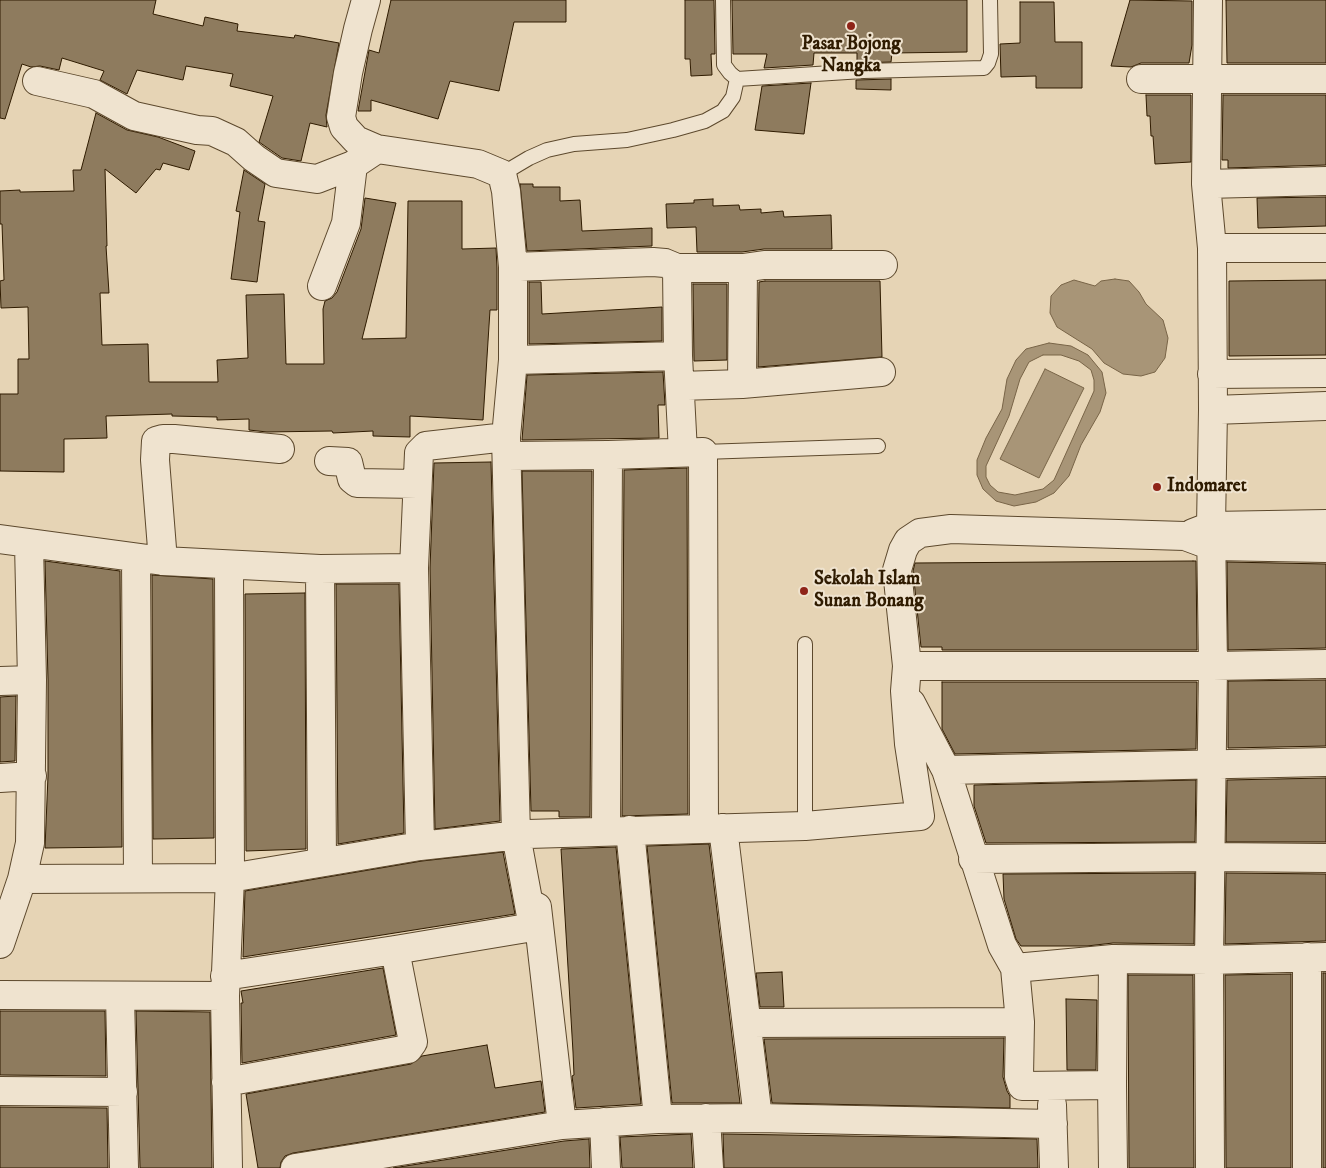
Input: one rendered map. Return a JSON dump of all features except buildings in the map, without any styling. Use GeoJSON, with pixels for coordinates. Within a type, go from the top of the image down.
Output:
{"type":"FeatureCollection","features":[{"type":"Feature","properties":{"kind":"street"},"geometry":{"type":"LineString","coordinates":[[0,994],[120,996],[225,986],[395,950],[533,927],[522,834],[507,446],[512,360],[513,267],[506,191],[502,174],[478,164],[377,149],[356,140],[344,127],[341,117],[356,38],[366,0]]}},
{"type":"Feature","properties":{"kind":"street"},"geometry":{"type":"LineString","coordinates":[[1208,0],[1206,184],[1212,248],[1213,410],[1211,536],[1213,666],[1209,960],[1210,1168]]}},
{"type":"Feature","properties":{"kind":"street"},"geometry":{"type":"LineString","coordinates":[[1141,79],[1326,79]]}},
{"type":"Feature","properties":{"kind":"street"},"geometry":{"type":"LineString","coordinates":[[37,80],[94,94],[134,116],[197,130],[212,131],[236,142],[254,158],[276,173],[317,179],[353,166],[377,149]]}},
{"type":"Feature","properties":{"kind":"street"},"geometry":{"type":"LineString","coordinates":[[322,286],[346,223],[353,166]]}},
{"type":"Feature","properties":{"kind":"street"},"geometry":{"type":"LineString","coordinates":[[1206,184],[1326,181]]}},
{"type":"Feature","properties":{"kind":"street"},"geometry":{"type":"LineString","coordinates":[[1212,248],[1326,248]]}},
{"type":"Feature","properties":{"kind":"street"},"geometry":{"type":"LineString","coordinates":[[513,267],[653,262],[665,263],[677,268],[884,264]]}},
{"type":"Feature","properties":{"kind":"street"},"geometry":{"type":"LineString","coordinates":[[677,268],[678,356],[680,386],[693,452],[714,828],[747,1023],[758,1118]]}},
{"type":"Feature","properties":{"kind":"street"},"geometry":{"type":"LineString","coordinates":[[742,384],[743,268]]}},
{"type":"Feature","properties":{"kind":"street"},"geometry":{"type":"LineString","coordinates":[[512,360],[678,356]]}},
{"type":"Feature","properties":{"kind":"street"},"geometry":{"type":"LineString","coordinates":[[680,386],[742,384],[880,372]]}},
{"type":"Feature","properties":{"kind":"street"},"geometry":{"type":"LineString","coordinates":[[1212,374],[1326,373]]}},
{"type":"Feature","properties":{"kind":"street"},"geometry":{"type":"LineString","coordinates":[[1213,410],[1326,406]]}},
{"type":"Feature","properties":{"kind":"street"},"geometry":{"type":"LineString","coordinates":[[163,561],[155,454],[156,441],[174,439],[280,449]]}},
{"type":"Feature","properties":{"kind":"street"},"geometry":{"type":"LineString","coordinates":[[420,846],[414,568],[419,453],[426,446],[507,446],[608,455],[693,452]]}},
{"type":"Feature","properties":{"kind":"street"},"geometry":{"type":"LineString","coordinates":[[608,455],[618,830],[658,1119]]}},
{"type":"Feature","properties":{"kind":"street"},"geometry":{"type":"LineString","coordinates":[[330,461],[348,462],[352,479],[357,483],[418,484]]}},
{"type":"Feature","properties":{"kind":"street"},"geometry":{"type":"LineString","coordinates":[[920,816],[909,744],[897,570],[908,541],[920,533],[951,529],[1211,536],[1326,524]]}},
{"type":"Feature","properties":{"kind":"street"},"geometry":{"type":"LineString","coordinates":[[1211,536],[1326,548]]}},
{"type":"Feature","properties":{"kind":"street"},"geometry":{"type":"LineString","coordinates":[[0,539],[163,561],[320,569],[414,568]]}},
{"type":"Feature","properties":{"kind":"street"},"geometry":{"type":"LineString","coordinates":[[0,944],[22,879],[30,843],[32,680],[29,544]]}},
{"type":"Feature","properties":{"kind":"street"},"geometry":{"type":"LineString","coordinates":[[136,558],[138,877]]}},
{"type":"Feature","properties":{"kind":"street"},"geometry":{"type":"LineString","coordinates":[[228,1168],[225,986],[230,878],[229,565]]}},
{"type":"Feature","properties":{"kind":"street"},"geometry":{"type":"LineString","coordinates":[[320,569],[322,862]]}},
{"type":"Feature","properties":{"kind":"street"},"geometry":{"type":"LineString","coordinates":[[906,679],[1213,666],[1326,664]]}},
{"type":"Feature","properties":{"kind":"street"},"geometry":{"type":"LineString","coordinates":[[906,679],[946,770],[1002,945],[1015,968],[1020,1022],[1019,1077],[1022,1086],[1112,1085]]}},
{"type":"Feature","properties":{"kind":"street"},"geometry":{"type":"LineString","coordinates":[[0,681],[32,680]]}},
{"type":"Feature","properties":{"kind":"street"},"geometry":{"type":"LineString","coordinates":[[946,770],[1326,762]]}},
{"type":"Feature","properties":{"kind":"street"},"geometry":{"type":"LineString","coordinates":[[0,778],[32,776]]}},
{"type":"Feature","properties":{"kind":"street"},"geometry":{"type":"LineString","coordinates":[[22,879],[230,878],[420,846],[522,834],[805,826],[920,816],[956,803]]}},
{"type":"Feature","properties":{"kind":"street"},"geometry":{"type":"LineString","coordinates":[[522,834],[562,1125]]}},
{"type":"Feature","properties":{"kind":"street"},"geometry":{"type":"LineString","coordinates":[[973,859],[1326,858]]}},
{"type":"Feature","properties":{"kind":"street"},"geometry":{"type":"LineString","coordinates":[[226,1082],[408,1049],[413,1042],[395,950]]}},
{"type":"Feature","properties":{"kind":"street"},"geometry":{"type":"LineString","coordinates":[[1015,968],[1113,959],[1209,960],[1316,957],[1307,1168]]}},
{"type":"Feature","properties":{"kind":"street"},"geometry":{"type":"LineString","coordinates":[[1113,959],[1113,1168]]}},
{"type":"Feature","properties":{"kind":"street"},"geometry":{"type":"LineString","coordinates":[[120,996],[124,1168]]}},
{"type":"Feature","properties":{"kind":"street"},"geometry":{"type":"LineString","coordinates":[[747,1023],[1020,1022]]}},
{"type":"Feature","properties":{"kind":"street"},"geometry":{"type":"LineString","coordinates":[[1052,1086],[1054,1168]]}},
{"type":"Feature","properties":{"kind":"street"},"geometry":{"type":"LineString","coordinates":[[0,1091],[122,1092]]}},
{"type":"Feature","properties":{"kind":"street"},"geometry":{"type":"LineString","coordinates":[[706,1118],[709,1168]]}},
{"type":"Feature","properties":{"kind":"street"},"geometry":{"type":"LineString","coordinates":[[295,1168],[562,1125],[604,1122],[658,1119],[758,1118],[1053,1124]]}},
{"type":"Feature","properties":{"kind":"street"},"geometry":{"type":"LineString","coordinates":[[604,1122],[606,1168]]}},
{"type":"Feature","properties":{"kind":"lane"},"geometry":{"type":"LineString","coordinates":[[723,0],[724,64],[737,79],[863,71],[984,68],[991,54],[990,0]]}},
{"type":"Feature","properties":{"kind":"lane"},"geometry":{"type":"LineString","coordinates":[[502,174],[547,150],[574,144],[627,140],[705,121],[723,111],[733,97],[737,79]]}},
{"type":"Feature","properties":{"kind":"lane"},"geometry":{"type":"LineString","coordinates":[[693,452],[878,446]]}},
{"type":"Feature","properties":{"kind":"lane"},"geometry":{"type":"LineString","coordinates":[[805,644],[805,826]]}},
{"type":"Feature","properties":{"kind":"shaded area"},"geometry":{"type":"Polygon","coordinates":[[[1115,279],[1129,281],[1139,292],[1146,304],[1163,320],[1168,338],[1165,358],[1155,372],[1141,376],[1123,374],[1104,363],[1092,349],[1057,327],[1050,313],[1051,296],[1061,285],[1074,280],[1095,286],[1101,281],[1115,279]]]}},
{"type":"Feature","properties":{"kind":"shaded area"},"geometry":{"type":"Polygon","coordinates":[[[1049,343],[1071,346],[1088,355],[1102,372],[1106,393],[1100,412],[1081,445],[1069,476],[1054,493],[1036,502],[1014,506],[996,501],[983,489],[977,475],[977,460],[986,438],[1002,409],[1007,379],[1016,360],[1026,349],[1049,343]],[[1043,355],[1029,362],[1020,379],[1009,416],[986,466],[986,477],[990,485],[998,492],[1015,495],[1043,489],[1054,480],[1094,391],[1094,380],[1091,370],[1079,361],[1061,355],[1043,355]]]}},
{"type":"Feature","properties":{"kind":"shaded area"},"geometry":{"type":"Polygon","coordinates":[[[1045,369],[1084,388],[1039,478],[1000,459],[1045,369]]]}},
{"type":"Feature","properties":{"kind":"place","name":"Pasar Bojong Nangka"},"geometry":{"type":"Point","coordinates":[851,26]}},
{"type":"Feature","properties":{"kind":"place","name":"Indomaret"},"geometry":{"type":"Point","coordinates":[1157,487]}},
{"type":"Feature","properties":{"kind":"place","name":"Sekolah Islam Sunan Bonang"},"geometry":{"type":"Point","coordinates":[804,591]}}]}
